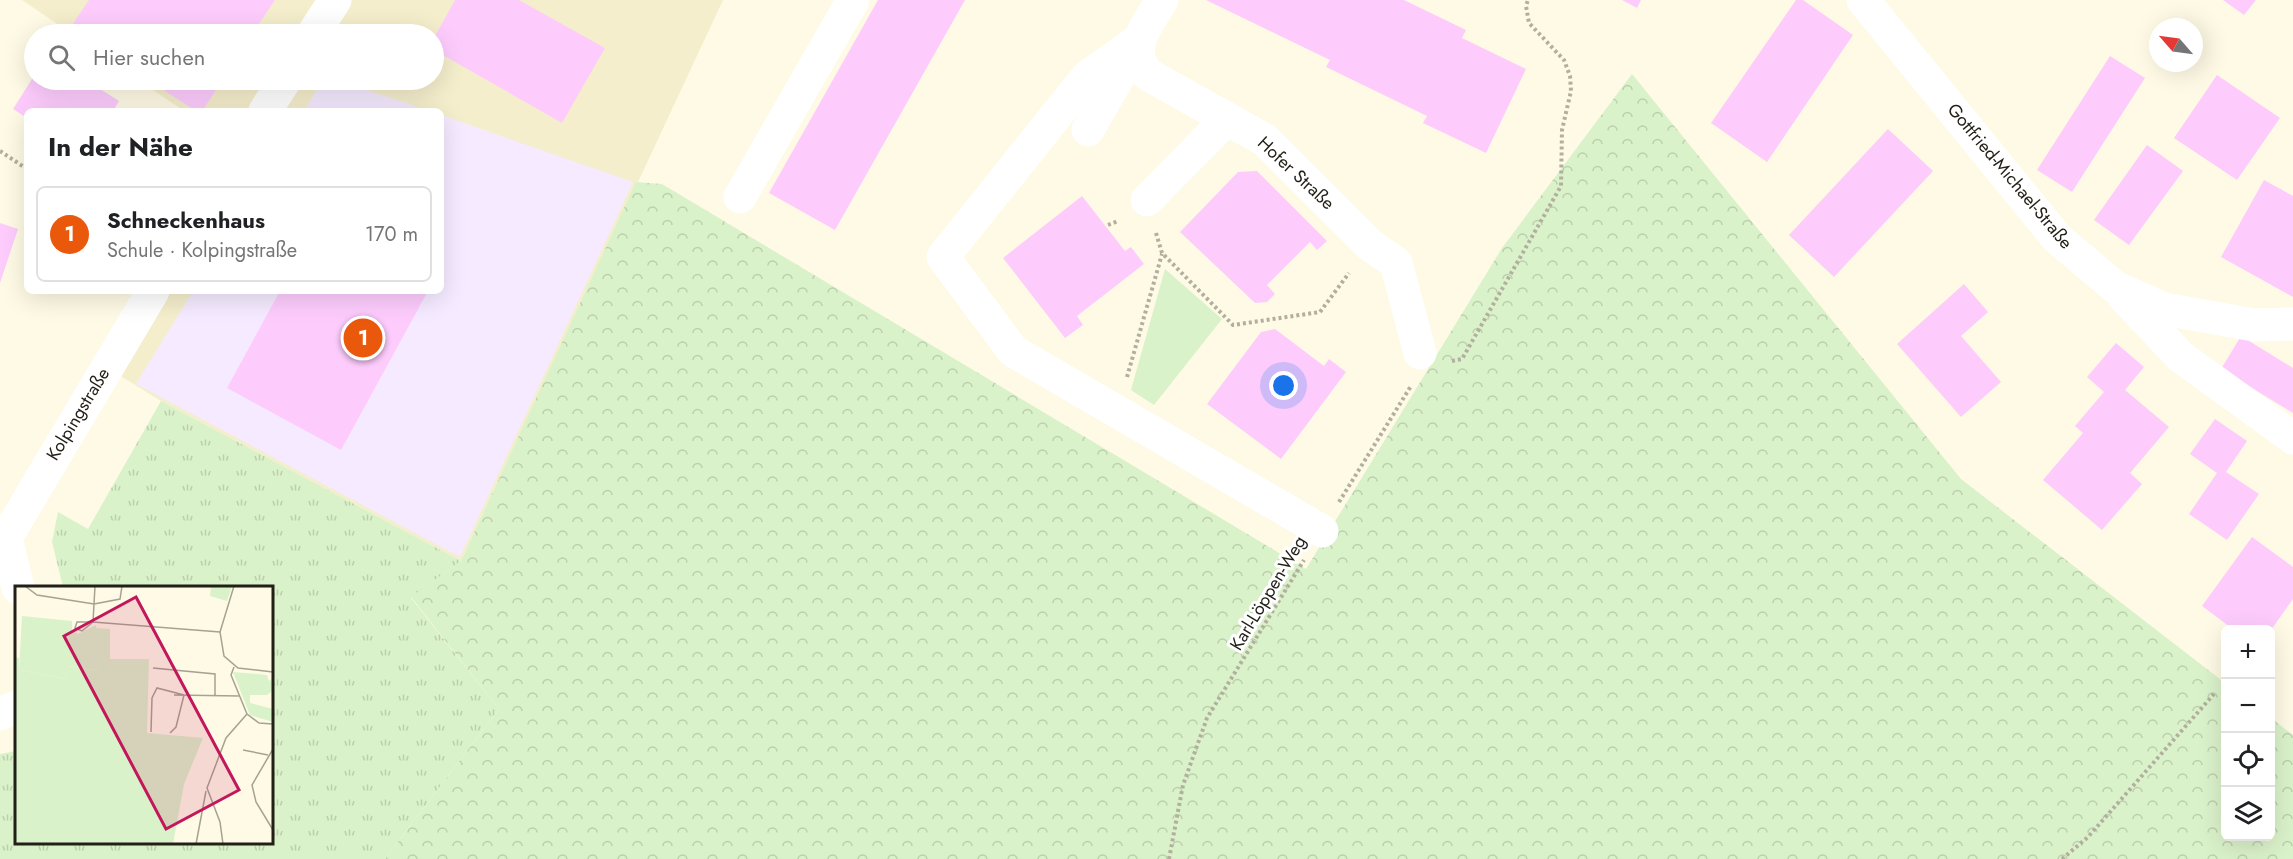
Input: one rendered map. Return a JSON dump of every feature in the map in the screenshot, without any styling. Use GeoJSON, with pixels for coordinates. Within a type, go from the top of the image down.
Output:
{"type":"FeatureCollection","features":[{"type":"Feature","properties":{"kind":"street"},"geometry":{"type":"LineString","coordinates":[[319,24],[335,0]]}},
{"type":"Feature","properties":{"kind":"street"},"geometry":{"type":"LineString","coordinates":[[740,197],[854,0]]}},
{"type":"Feature","properties":{"kind":"street"},"geometry":{"type":"LineString","coordinates":[[1088,130],[1162,0]]}},
{"type":"Feature","properties":{"kind":"street","name":"Gottfried-Michael-Straße"},"geometry":{"type":"LineString","coordinates":[[1863,0],[2057,238],[2115,287],[2164,309],[2254,325],[2293,324]]}},
{"type":"Feature","properties":{"kind":"street"},"geometry":{"type":"LineString","coordinates":[[1139,40],[1087,77],[943,257],[1013,351],[1322,531]]}},
{"type":"Feature","properties":{"kind":"street","name":"Hofer Straße"},"geometry":{"type":"LineString","coordinates":[[1139,40],[1138,61],[1149,75],[1265,140],[1370,245],[1396,263],[1420,353]]}},
{"type":"Feature","properties":{"kind":"street"},"geometry":{"type":"LineString","coordinates":[[267,108],[279,90]]}},
{"type":"Feature","properties":{"kind":"street"},"geometry":{"type":"LineString","coordinates":[[1147,200],[1226,118]]}},
{"type":"Feature","properties":{"kind":"street"},"geometry":{"type":"LineString","coordinates":[[2115,287],[2181,357],[2293,438]]}},
{"type":"Feature","properties":{"kind":"street","name":"Kolpingstraße"},"geometry":{"type":"LineString","coordinates":[[18,586],[5,530],[151,294]]}},
{"type":"Feature","properties":{"kind":"street"},"geometry":{"type":"LineString","coordinates":[[0,714],[15,707]]}},
{"type":"Feature","properties":{"kind":"path"},"geometry":{"type":"LineString","coordinates":[[1420,353],[1450,362],[1462,359],[1561,186],[1562,130],[1571,91],[1570,76],[1564,60],[1529,23],[1526,6],[1528,0]]}},
{"type":"Feature","properties":{"kind":"path"},"geometry":{"type":"LineString","coordinates":[[0,151],[24,167]]}},
{"type":"Feature","properties":{"kind":"path"},"geometry":{"type":"LineString","coordinates":[[1108,225],[1127,217],[1147,200],[1162,253],[1233,325],[1320,312],[1370,245]]}},
{"type":"Feature","properties":{"kind":"path"},"geometry":{"type":"LineString","coordinates":[[1115,410],[1121,401],[1162,253]]}},
{"type":"Feature","properties":{"kind":"path","name":"Karl-Löppen-Weg"},"geometry":{"type":"LineString","coordinates":[[1169,859],[1183,785],[1207,718],[1415,379],[1420,353]]}},
{"type":"Feature","properties":{"kind":"path"},"geometry":{"type":"LineString","coordinates":[[2062,859],[2088,837],[2214,694]]}},
{"type":"Feature","properties":{"kind":"shaded area"},"geometry":{"type":"Polygon","coordinates":[[[22,0],[723,0],[461,561],[161,401],[106,367],[151,294],[444,294],[444,108],[180,108],[153,90],[444,90],[444,24],[57,24],[22,0]]]}},
{"type":"Feature","properties":{"kind":"shaded area"},"geometry":{"type":"Polygon","coordinates":[[[317,90],[367,90],[420,108],[306,108],[317,90]]]}},
{"type":"Feature","properties":{"kind":"shaded area"},"geometry":{"type":"Polygon","coordinates":[[[444,116],[633,182],[460,557],[136,384],[191,294],[444,294],[444,116]]]}},
{"type":"Feature","properties":{"kind":"green space"},"geometry":{"type":"Polygon","coordinates":[[[1632,74],[1961,479],[2221,680],[2221,841],[2275,841],[2275,721],[2293,735],[2293,859],[385,859],[499,709],[411,597],[461,561],[636,182],[662,184],[1306,569],[1502,248],[1632,74]]]}},
{"type":"Feature","properties":{"kind":"green space"},"geometry":{"type":"Polygon","coordinates":[[[1165,269],[1222,319],[1154,405],[1131,390],[1165,269]]]}},
{"type":"Feature","properties":{"kind":"green space"},"geometry":{"type":"Polygon","coordinates":[[[161,401],[461,561],[411,598],[499,709],[385,859],[0,859],[0,754],[15,751],[15,844],[273,844],[273,586],[63,586],[52,542],[58,512],[88,529],[161,401]]]}},
{"type":"Feature","properties":{"kind":"building"},"geometry":{"type":"Polygon","coordinates":[[[89,0],[275,0],[259,24],[73,24],[89,0]]]}},
{"type":"Feature","properties":{"kind":"building"},"geometry":{"type":"Polygon","coordinates":[[[455,0],[519,0],[605,48],[562,123],[444,56],[444,24],[442,24],[455,0]]]}},
{"type":"Feature","properties":{"kind":"building"},"geometry":{"type":"Polygon","coordinates":[[[878,0],[965,0],[835,230],[769,193],[878,0]]]}},
{"type":"Feature","properties":{"kind":"building"},"geometry":{"type":"Polygon","coordinates":[[[1206,0],[1404,0],[1466,30],[1462,38],[1526,69],[1486,153],[1423,123],[1427,116],[1326,67],[1330,60],[1206,0]]]}},
{"type":"Feature","properties":{"kind":"building"},"geometry":{"type":"Polygon","coordinates":[[[1622,0],[1641,0],[1637,8],[1622,0]]]}},
{"type":"Feature","properties":{"kind":"building"},"geometry":{"type":"Polygon","coordinates":[[[1796,0],[1803,0],[1853,35],[1767,162],[1711,123],[1796,0]]]}},
{"type":"Feature","properties":{"kind":"building"},"geometry":{"type":"Polygon","coordinates":[[[2223,0],[2256,0],[2244,15],[2223,0]]]}},
{"type":"Feature","properties":{"kind":"building"},"geometry":{"type":"Polygon","coordinates":[[[2110,56],[2145,78],[2072,192],[2037,170],[2110,56]]]}},
{"type":"Feature","properties":{"kind":"building"},"geometry":{"type":"Polygon","coordinates":[[[2217,75],[2280,118],[2237,180],[2174,138],[2217,75]]]}},
{"type":"Feature","properties":{"kind":"building"},"geometry":{"type":"Polygon","coordinates":[[[25,90],[102,90],[119,101],[115,108],[24,108],[24,116],[13,109],[25,90]]]}},
{"type":"Feature","properties":{"kind":"building"},"geometry":{"type":"Polygon","coordinates":[[[163,90],[216,90],[204,108],[191,108],[163,90]]]}},
{"type":"Feature","properties":{"kind":"building"},"geometry":{"type":"Polygon","coordinates":[[[1888,129],[1933,171],[1834,277],[1789,235],[1888,129]]]}},
{"type":"Feature","properties":{"kind":"building"},"geometry":{"type":"Polygon","coordinates":[[[2147,145],[2183,171],[2129,245],[2094,220],[2147,145]]]}},
{"type":"Feature","properties":{"kind":"building"},"geometry":{"type":"Polygon","coordinates":[[[1257,171],[1327,241],[1317,250],[1310,242],[1267,285],[1275,294],[1267,302],[1255,303],[1180,232],[1238,172],[1257,171]]]}},
{"type":"Feature","properties":{"kind":"building"},"geometry":{"type":"Polygon","coordinates":[[[2264,180],[2293,196],[2293,297],[2221,257],[2264,180]]]}},
{"type":"Feature","properties":{"kind":"building"},"geometry":{"type":"Polygon","coordinates":[[[1082,196],[1125,251],[1131,247],[1144,264],[1077,316],[1083,325],[1065,338],[1003,258],[1082,196]]]}},
{"type":"Feature","properties":{"kind":"building"},"geometry":{"type":"Polygon","coordinates":[[[0,223],[18,229],[0,283],[0,223]]]}},
{"type":"Feature","properties":{"kind":"building"},"geometry":{"type":"Polygon","coordinates":[[[1964,284],[1988,312],[1961,336],[2001,382],[1961,417],[1897,344],[1964,284]]]}},
{"type":"Feature","properties":{"kind":"building"},"geometry":{"type":"Polygon","coordinates":[[[278,294],[426,294],[341,450],[227,388],[278,294]]]}},
{"type":"Feature","properties":{"kind":"building"},"geometry":{"type":"Polygon","coordinates":[[[1275,329],[1324,366],[1329,359],[1346,372],[1281,459],[1207,404],[1261,332],[1275,329]]]}},
{"type":"Feature","properties":{"kind":"building"},"geometry":{"type":"Polygon","coordinates":[[[2241,336],[2293,368],[2293,413],[2221,369],[2241,336]]]}},
{"type":"Feature","properties":{"kind":"building"},"geometry":{"type":"Polygon","coordinates":[[[2116,343],[2144,367],[2125,390],[2169,427],[2130,473],[2142,484],[2102,530],[2043,480],[2083,433],[2075,426],[2104,392],[2087,377],[2116,343]]]}},
{"type":"Feature","properties":{"kind":"building"},"geometry":{"type":"Polygon","coordinates":[[[2215,419],[2247,441],[2226,472],[2259,494],[2227,540],[2189,514],[2217,473],[2190,454],[2215,419]]]}},
{"type":"Feature","properties":{"kind":"building"},"geometry":{"type":"Polygon","coordinates":[[[2252,537],[2293,567],[2293,599],[2275,625],[2227,625],[2202,606],[2252,537]]]}},
{"type":"Feature","properties":{"kind":"place","name":"Schneckenhaus"},"geometry":{"type":"Point","coordinates":[363,338]}}]}
